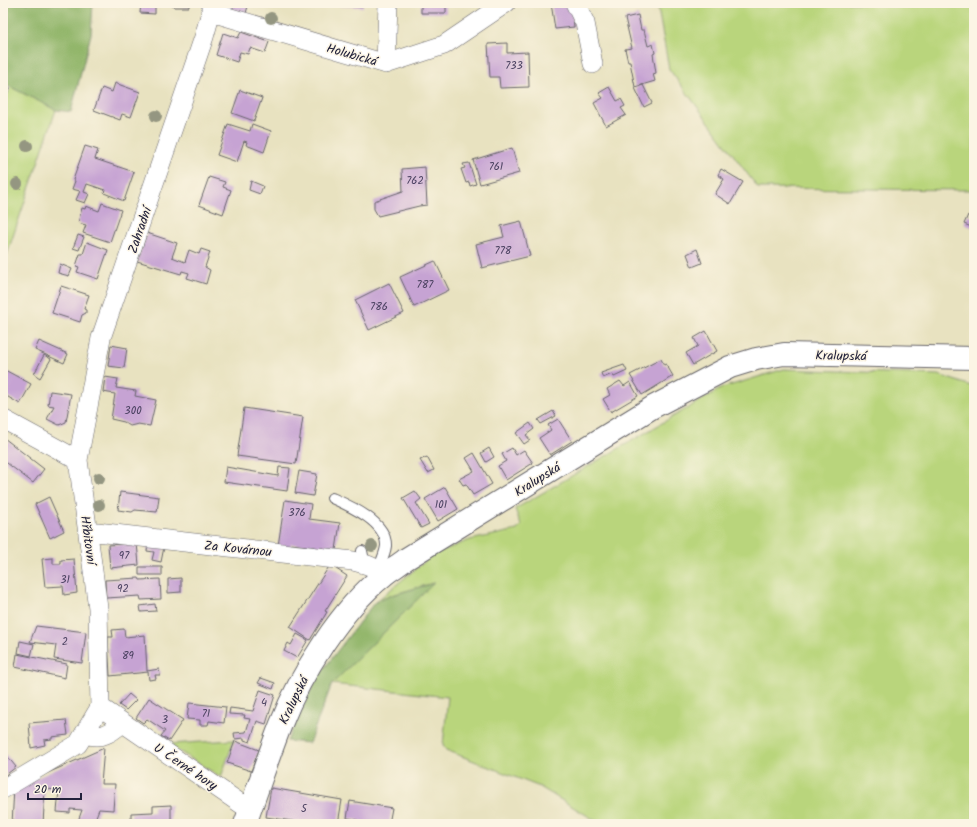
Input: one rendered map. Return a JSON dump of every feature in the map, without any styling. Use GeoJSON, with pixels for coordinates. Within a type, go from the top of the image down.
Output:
{"type":"FeatureCollection","features":[{"type":"Feature","properties":{"kind":"street"},"geometry":{"type":"LineString","coordinates":[[386,64],[388,3]]}},
{"type":"Feature","properties":{"kind":"street","name":"Holubická"},"geometry":{"type":"LineString","coordinates":[[211,8],[386,64],[444,45],[506,3]]}},
{"type":"Feature","properties":{"kind":"street"},"geometry":{"type":"LineString","coordinates":[[575,3],[585,23],[593,64]]}},
{"type":"Feature","properties":{"kind":"street","name":"Zahradní"},"geometry":{"type":"LineString","coordinates":[[78,460],[101,338],[204,37],[211,8]]}},
{"type":"Feature","properties":{"kind":"street","name":"Kralupská"},"geometry":{"type":"LineString","coordinates":[[248,817],[281,723],[299,685],[317,654],[346,613],[362,595],[372,565],[419,551],[654,407],[730,367],[756,359],[784,354],[974,358]]}},
{"type":"Feature","properties":{"kind":"street"},"geometry":{"type":"LineString","coordinates":[[3,419],[78,460]]}},
{"type":"Feature","properties":{"kind":"street","name":"Hřbitovní"},"geometry":{"type":"LineString","coordinates":[[78,460],[98,608],[100,707]]}},
{"type":"Feature","properties":{"kind":"street","name":"Za Kovárnou"},"geometry":{"type":"LineString","coordinates":[[88,531],[353,561],[372,565]]}},
{"type":"Feature","properties":{"kind":"street"},"geometry":{"type":"LineString","coordinates":[[3,789],[78,744],[100,707]]}},
{"type":"Feature","properties":{"kind":"street","name":"U Černé hory"},"geometry":{"type":"LineString","coordinates":[[100,707],[248,817]]}},
{"type":"Feature","properties":{"kind":"street"},"geometry":{"type":"LineString","coordinates":[[84,734],[94,737],[111,733],[122,723]]}},
{"type":"Feature","properties":{"kind":"lane"},"geometry":{"type":"LineString","coordinates":[[332,498],[364,514],[382,531],[386,546],[384,553],[372,565]]}},
{"type":"Feature","properties":{"kind":"green space"},"geometry":{"type":"Polygon","coordinates":[[[3,3],[93,3],[91,34],[71,112],[56,110],[3,83],[3,3]]]}},
{"type":"Feature","properties":{"kind":"green space"},"geometry":{"type":"Polygon","coordinates":[[[657,3],[974,3],[974,190],[758,188],[669,69],[657,3]]]}},
{"type":"Feature","properties":{"kind":"green space"},"geometry":{"type":"Polygon","coordinates":[[[3,83],[56,110],[3,263],[3,83]]]}},
{"type":"Feature","properties":{"kind":"green space"},"geometry":{"type":"Polygon","coordinates":[[[784,369],[939,375],[974,387],[974,824],[601,824],[540,787],[446,750],[443,745],[448,697],[332,684],[433,583],[392,595],[374,603],[434,554],[470,540],[517,530],[521,525],[515,509],[722,388],[784,369]]]}},
{"type":"Feature","properties":{"kind":"green space"},"geometry":{"type":"Polygon","coordinates":[[[434,583],[332,684],[309,743],[287,741],[316,679],[374,603],[392,595],[434,583]]]}},
{"type":"Feature","properties":{"kind":"green space"},"geometry":{"type":"Polygon","coordinates":[[[234,740],[221,777],[169,745],[170,744],[234,740]]]}},
{"type":"Feature","properties":{"kind":"building"},"geometry":{"type":"Polygon","coordinates":[[[141,3],[155,4],[155,14],[140,13],[141,3]]]}},
{"type":"Feature","properties":{"kind":"building"},"geometry":{"type":"Polygon","coordinates":[[[163,3],[189,3],[189,7],[174,7],[173,5],[163,5],[163,3]]]}},
{"type":"Feature","properties":{"kind":"building"},"geometry":{"type":"Polygon","coordinates":[[[230,3],[249,3],[246,13],[228,8],[230,3]]]}},
{"type":"Feature","properties":{"kind":"building"},"geometry":{"type":"Polygon","coordinates":[[[339,3],[363,3],[363,7],[339,6],[339,3]]]}},
{"type":"Feature","properties":{"kind":"building"},"geometry":{"type":"Polygon","coordinates":[[[421,3],[446,3],[446,13],[421,13],[421,3]]]}},
{"type":"Feature","properties":{"kind":"building"},"geometry":{"type":"Polygon","coordinates":[[[551,3],[571,3],[574,27],[555,29],[551,3]]]}},
{"type":"Feature","properties":{"kind":"building"},"geometry":{"type":"Polygon","coordinates":[[[638,15],[641,30],[644,30],[648,46],[653,44],[656,73],[653,74],[655,81],[635,87],[630,62],[628,62],[625,49],[632,48],[625,18],[638,15]]]}},
{"type":"Feature","properties":{"kind":"building"},"geometry":{"type":"Polygon","coordinates":[[[241,32],[269,42],[265,53],[250,48],[248,54],[240,52],[237,62],[216,55],[223,33],[238,38],[241,32]]]}},
{"type":"Feature","properties":{"kind":"building"},"geometry":{"type":"Polygon","coordinates":[[[507,43],[507,53],[528,52],[529,87],[500,88],[499,77],[490,77],[488,44],[507,43]]]}},
{"type":"Feature","properties":{"kind":"building"},"geometry":{"type":"Polygon","coordinates":[[[115,83],[140,92],[131,117],[122,114],[120,120],[94,110],[102,88],[112,92],[115,83]]]}},
{"type":"Feature","properties":{"kind":"building"},"geometry":{"type":"Polygon","coordinates":[[[3,84],[10,88],[3,104],[3,84]]]}},
{"type":"Feature","properties":{"kind":"building"},"geometry":{"type":"Polygon","coordinates":[[[643,85],[652,103],[644,107],[635,88],[643,85]]]}},
{"type":"Feature","properties":{"kind":"building"},"geometry":{"type":"Polygon","coordinates":[[[609,87],[617,101],[621,99],[625,106],[621,108],[626,115],[606,126],[594,103],[603,98],[599,93],[609,87]]]}},
{"type":"Feature","properties":{"kind":"building"},"geometry":{"type":"Polygon","coordinates":[[[240,90],[262,98],[254,121],[232,113],[240,90]]]}},
{"type":"Feature","properties":{"kind":"building"},"geometry":{"type":"Polygon","coordinates":[[[228,124],[250,131],[252,124],[271,131],[264,152],[246,145],[247,142],[244,141],[237,162],[217,155],[228,124]]]}},
{"type":"Feature","properties":{"kind":"building"},"geometry":{"type":"Polygon","coordinates":[[[85,146],[98,150],[95,159],[134,172],[124,201],[104,193],[105,190],[87,184],[84,192],[89,194],[85,203],[76,200],[80,191],[72,189],[75,181],[73,180],[85,146]]]}},
{"type":"Feature","properties":{"kind":"building"},"geometry":{"type":"Polygon","coordinates":[[[512,148],[519,173],[480,184],[473,160],[512,148]]]}},
{"type":"Feature","properties":{"kind":"building"},"geometry":{"type":"Polygon","coordinates":[[[469,163],[476,184],[470,186],[469,182],[466,183],[461,169],[465,168],[463,164],[469,163]]]}},
{"type":"Feature","properties":{"kind":"building"},"geometry":{"type":"Polygon","coordinates":[[[425,167],[427,205],[378,216],[374,209],[374,201],[403,191],[402,169],[425,167]]]}},
{"type":"Feature","properties":{"kind":"building"},"geometry":{"type":"Polygon","coordinates":[[[721,169],[743,182],[730,204],[715,194],[724,179],[718,175],[721,169]]]}},
{"type":"Feature","properties":{"kind":"building"},"geometry":{"type":"Polygon","coordinates":[[[209,177],[225,182],[223,187],[231,190],[223,214],[199,205],[209,177]]]}},
{"type":"Feature","properties":{"kind":"building"},"geometry":{"type":"Polygon","coordinates":[[[251,181],[263,186],[260,194],[249,190],[251,181]]]}},
{"type":"Feature","properties":{"kind":"building"},"geometry":{"type":"Polygon","coordinates":[[[102,203],[121,210],[110,242],[83,233],[86,225],[78,223],[82,208],[85,209],[86,206],[99,211],[102,203]]]}},
{"type":"Feature","properties":{"kind":"building"},"geometry":{"type":"Polygon","coordinates":[[[968,215],[974,218],[974,228],[964,224],[968,215]]]}},
{"type":"Feature","properties":{"kind":"building"},"geometry":{"type":"Polygon","coordinates":[[[521,221],[530,256],[482,268],[476,244],[504,237],[501,226],[521,221]]]}},
{"type":"Feature","properties":{"kind":"building"},"geometry":{"type":"Polygon","coordinates":[[[147,233],[177,243],[172,257],[185,262],[189,250],[199,254],[201,249],[210,252],[205,267],[210,270],[206,284],[187,278],[189,273],[182,271],[181,274],[137,261],[147,233]]]}},
{"type":"Feature","properties":{"kind":"building"},"geometry":{"type":"Polygon","coordinates":[[[78,235],[84,237],[79,250],[73,248],[78,235]]]}},
{"type":"Feature","properties":{"kind":"building"},"geometry":{"type":"Polygon","coordinates":[[[87,242],[108,250],[98,279],[77,272],[79,267],[76,266],[80,254],[83,254],[87,242]]]}},
{"type":"Feature","properties":{"kind":"building"},"geometry":{"type":"Polygon","coordinates":[[[697,249],[702,263],[692,267],[687,254],[697,249]]]}},
{"type":"Feature","properties":{"kind":"building"},"geometry":{"type":"Polygon","coordinates":[[[435,261],[449,290],[414,307],[400,277],[435,261]]]}},
{"type":"Feature","properties":{"kind":"building"},"geometry":{"type":"Polygon","coordinates":[[[60,264],[72,269],[69,276],[58,273],[60,264]]]}},
{"type":"Feature","properties":{"kind":"building"},"geometry":{"type":"Polygon","coordinates":[[[389,283],[404,313],[369,330],[355,300],[389,283]]]}},
{"type":"Feature","properties":{"kind":"building"},"geometry":{"type":"Polygon","coordinates":[[[61,286],[89,295],[84,309],[86,310],[86,313],[82,315],[80,322],[52,313],[61,286]]]}},
{"type":"Feature","properties":{"kind":"building"},"geometry":{"type":"Polygon","coordinates":[[[706,331],[717,351],[693,365],[686,353],[698,346],[694,338],[706,331]]]}},
{"type":"Feature","properties":{"kind":"building"},"geometry":{"type":"Polygon","coordinates":[[[39,341],[68,354],[64,363],[35,350],[39,341]]]}},
{"type":"Feature","properties":{"kind":"building"},"geometry":{"type":"Polygon","coordinates":[[[111,345],[127,348],[124,368],[108,366],[111,345]]]}},
{"type":"Feature","properties":{"kind":"building"},"geometry":{"type":"Polygon","coordinates":[[[44,355],[51,359],[40,378],[34,374],[44,355]]]}},
{"type":"Feature","properties":{"kind":"building"},"geometry":{"type":"Polygon","coordinates":[[[661,359],[664,365],[666,364],[673,376],[642,395],[630,375],[661,359]]]}},
{"type":"Feature","properties":{"kind":"building"},"geometry":{"type":"Polygon","coordinates":[[[624,365],[627,371],[614,377],[612,374],[603,378],[601,373],[624,365]]]}},
{"type":"Feature","properties":{"kind":"building"},"geometry":{"type":"Polygon","coordinates":[[[3,369],[31,384],[20,404],[3,394],[3,369]]]}},
{"type":"Feature","properties":{"kind":"building"},"geometry":{"type":"Polygon","coordinates":[[[105,377],[118,379],[116,388],[136,391],[135,396],[156,400],[150,426],[138,424],[130,426],[124,422],[111,419],[115,394],[103,392],[105,377]]]}},
{"type":"Feature","properties":{"kind":"building"},"geometry":{"type":"Polygon","coordinates":[[[620,381],[624,386],[630,382],[638,396],[611,412],[603,399],[610,395],[607,389],[620,381]]]}},
{"type":"Feature","properties":{"kind":"building"},"geometry":{"type":"Polygon","coordinates":[[[50,391],[71,394],[66,422],[59,425],[47,419],[54,406],[48,405],[50,391]]]}},
{"type":"Feature","properties":{"kind":"building"},"geometry":{"type":"Polygon","coordinates":[[[244,408],[303,417],[296,464],[237,456],[244,408]]]}},
{"type":"Feature","properties":{"kind":"building"},"geometry":{"type":"Polygon","coordinates":[[[553,411],[556,416],[541,424],[538,420],[553,411]]]}},
{"type":"Feature","properties":{"kind":"building"},"geometry":{"type":"Polygon","coordinates":[[[558,419],[572,441],[550,455],[539,438],[551,430],[548,425],[558,419]]]}},
{"type":"Feature","properties":{"kind":"building"},"geometry":{"type":"Polygon","coordinates":[[[530,423],[534,429],[526,435],[530,440],[524,444],[516,433],[530,423]]]}},
{"type":"Feature","properties":{"kind":"building"},"geometry":{"type":"Polygon","coordinates":[[[4,438],[44,469],[33,483],[3,460],[4,438]]]}},
{"type":"Feature","properties":{"kind":"building"},"geometry":{"type":"Polygon","coordinates":[[[489,448],[494,457],[486,462],[481,453],[489,448]]]}},
{"type":"Feature","properties":{"kind":"building"},"geometry":{"type":"Polygon","coordinates":[[[512,448],[516,455],[524,450],[533,463],[506,480],[498,466],[506,461],[502,454],[512,448]]]}},
{"type":"Feature","properties":{"kind":"building"},"geometry":{"type":"Polygon","coordinates":[[[474,453],[492,484],[473,495],[466,484],[463,485],[459,479],[474,471],[466,458],[474,453]]]}},
{"type":"Feature","properties":{"kind":"building"},"geometry":{"type":"Polygon","coordinates":[[[427,457],[434,470],[428,473],[420,460],[427,457]]]}},
{"type":"Feature","properties":{"kind":"building"},"geometry":{"type":"Polygon","coordinates":[[[226,467],[278,476],[279,467],[290,468],[287,491],[224,482],[226,467]]]}},
{"type":"Feature","properties":{"kind":"building"},"geometry":{"type":"Polygon","coordinates":[[[299,471],[317,474],[313,496],[295,493],[299,471]]]}},
{"type":"Feature","properties":{"kind":"building"},"geometry":{"type":"Polygon","coordinates":[[[445,487],[458,509],[438,521],[425,499],[445,487]]]}},
{"type":"Feature","properties":{"kind":"building"},"geometry":{"type":"Polygon","coordinates":[[[415,491],[421,499],[416,503],[429,524],[421,528],[403,498],[415,491]]]}},
{"type":"Feature","properties":{"kind":"building"},"geometry":{"type":"Polygon","coordinates":[[[120,492],[159,497],[157,512],[135,510],[132,512],[118,510],[120,492]]]}},
{"type":"Feature","properties":{"kind":"building"},"geometry":{"type":"Polygon","coordinates":[[[49,497],[64,531],[50,538],[35,504],[49,497]]]}},
{"type":"Feature","properties":{"kind":"building"},"geometry":{"type":"Polygon","coordinates":[[[285,500],[311,504],[309,519],[340,523],[336,550],[291,544],[291,548],[278,546],[285,500]]]}},
{"type":"Feature","properties":{"kind":"building"},"geometry":{"type":"Polygon","coordinates":[[[137,543],[139,565],[110,568],[108,545],[137,543]]]}},
{"type":"Feature","properties":{"kind":"building"},"geometry":{"type":"Polygon","coordinates":[[[148,544],[164,547],[161,562],[152,560],[154,552],[147,551],[148,544]]]}},
{"type":"Feature","properties":{"kind":"building"},"geometry":{"type":"Polygon","coordinates":[[[53,558],[53,564],[61,564],[61,560],[74,559],[77,593],[64,595],[63,586],[45,587],[42,559],[53,558]]]}},
{"type":"Feature","properties":{"kind":"building"},"geometry":{"type":"Polygon","coordinates":[[[330,565],[347,576],[325,611],[327,612],[310,640],[290,627],[330,565]]]}},
{"type":"Feature","properties":{"kind":"building"},"geometry":{"type":"Polygon","coordinates":[[[139,567],[162,567],[162,575],[139,575],[139,567]]]}},
{"type":"Feature","properties":{"kind":"building"},"geometry":{"type":"Polygon","coordinates":[[[139,578],[140,580],[160,579],[161,599],[141,600],[140,596],[106,598],[105,580],[139,578]]]}},
{"type":"Feature","properties":{"kind":"building"},"geometry":{"type":"Polygon","coordinates":[[[181,578],[181,592],[168,593],[168,579],[181,578]]]}},
{"type":"Feature","properties":{"kind":"building"},"geometry":{"type":"Polygon","coordinates":[[[155,604],[156,611],[141,612],[140,606],[155,604]]]}},
{"type":"Feature","properties":{"kind":"building"},"geometry":{"type":"Polygon","coordinates":[[[36,626],[86,632],[82,663],[54,659],[56,645],[30,642],[36,626]]]}},
{"type":"Feature","properties":{"kind":"building"},"geometry":{"type":"Polygon","coordinates":[[[124,629],[125,637],[145,635],[147,671],[159,669],[160,675],[155,675],[156,679],[149,680],[148,672],[110,676],[108,637],[113,637],[112,630],[124,629]]]}},
{"type":"Feature","properties":{"kind":"building"},"geometry":{"type":"Polygon","coordinates":[[[297,634],[308,640],[297,658],[284,651],[288,643],[291,645],[297,634]]]}},
{"type":"Feature","properties":{"kind":"building"},"geometry":{"type":"Polygon","coordinates":[[[20,641],[34,644],[31,656],[18,653],[20,641]]]}},
{"type":"Feature","properties":{"kind":"building"},"geometry":{"type":"Polygon","coordinates":[[[17,654],[67,664],[65,678],[15,667],[17,654]]]}},
{"type":"Feature","properties":{"kind":"building"},"geometry":{"type":"Polygon","coordinates":[[[261,678],[275,683],[273,689],[258,683],[261,678]]]}},
{"type":"Feature","properties":{"kind":"building"},"geometry":{"type":"Polygon","coordinates":[[[260,690],[275,695],[266,724],[257,721],[250,742],[244,740],[244,738],[235,739],[234,733],[246,732],[250,719],[244,718],[245,715],[229,714],[230,708],[253,711],[260,690]]]}},
{"type":"Feature","properties":{"kind":"building"},"geometry":{"type":"Polygon","coordinates":[[[129,694],[136,700],[126,710],[119,705],[129,694]]]}},
{"type":"Feature","properties":{"kind":"building"},"geometry":{"type":"Polygon","coordinates":[[[149,698],[183,720],[169,741],[161,736],[165,731],[147,719],[143,723],[136,718],[149,698]]]}},
{"type":"Feature","properties":{"kind":"building"},"geometry":{"type":"Polygon","coordinates":[[[189,703],[226,707],[224,723],[209,721],[208,725],[200,725],[200,720],[187,719],[189,703]]]}},
{"type":"Feature","properties":{"kind":"building"},"geometry":{"type":"Polygon","coordinates":[[[66,720],[68,735],[52,737],[52,739],[44,740],[45,745],[31,748],[29,723],[66,720]]]}},
{"type":"Feature","properties":{"kind":"building"},"geometry":{"type":"Polygon","coordinates":[[[235,741],[259,750],[251,771],[227,763],[235,741]]]}},
{"type":"Feature","properties":{"kind":"building"},"geometry":{"type":"Polygon","coordinates":[[[104,748],[101,784],[115,784],[113,810],[99,809],[94,822],[99,824],[77,824],[82,810],[70,809],[70,813],[57,812],[59,790],[45,789],[43,824],[12,824],[14,788],[104,748]]]}},
{"type":"Feature","properties":{"kind":"building"},"geometry":{"type":"Polygon","coordinates":[[[3,751],[16,767],[3,777],[3,751]]]}},
{"type":"Feature","properties":{"kind":"building"},"geometry":{"type":"Polygon","coordinates":[[[271,788],[342,800],[338,824],[311,824],[266,817],[271,788]]]}},
{"type":"Feature","properties":{"kind":"building"},"geometry":{"type":"Polygon","coordinates":[[[350,801],[392,808],[389,824],[361,824],[361,821],[347,818],[350,801]]]}},
{"type":"Feature","properties":{"kind":"building"},"geometry":{"type":"Polygon","coordinates":[[[171,805],[171,824],[131,824],[131,813],[153,812],[153,806],[171,805]]]}}]}
